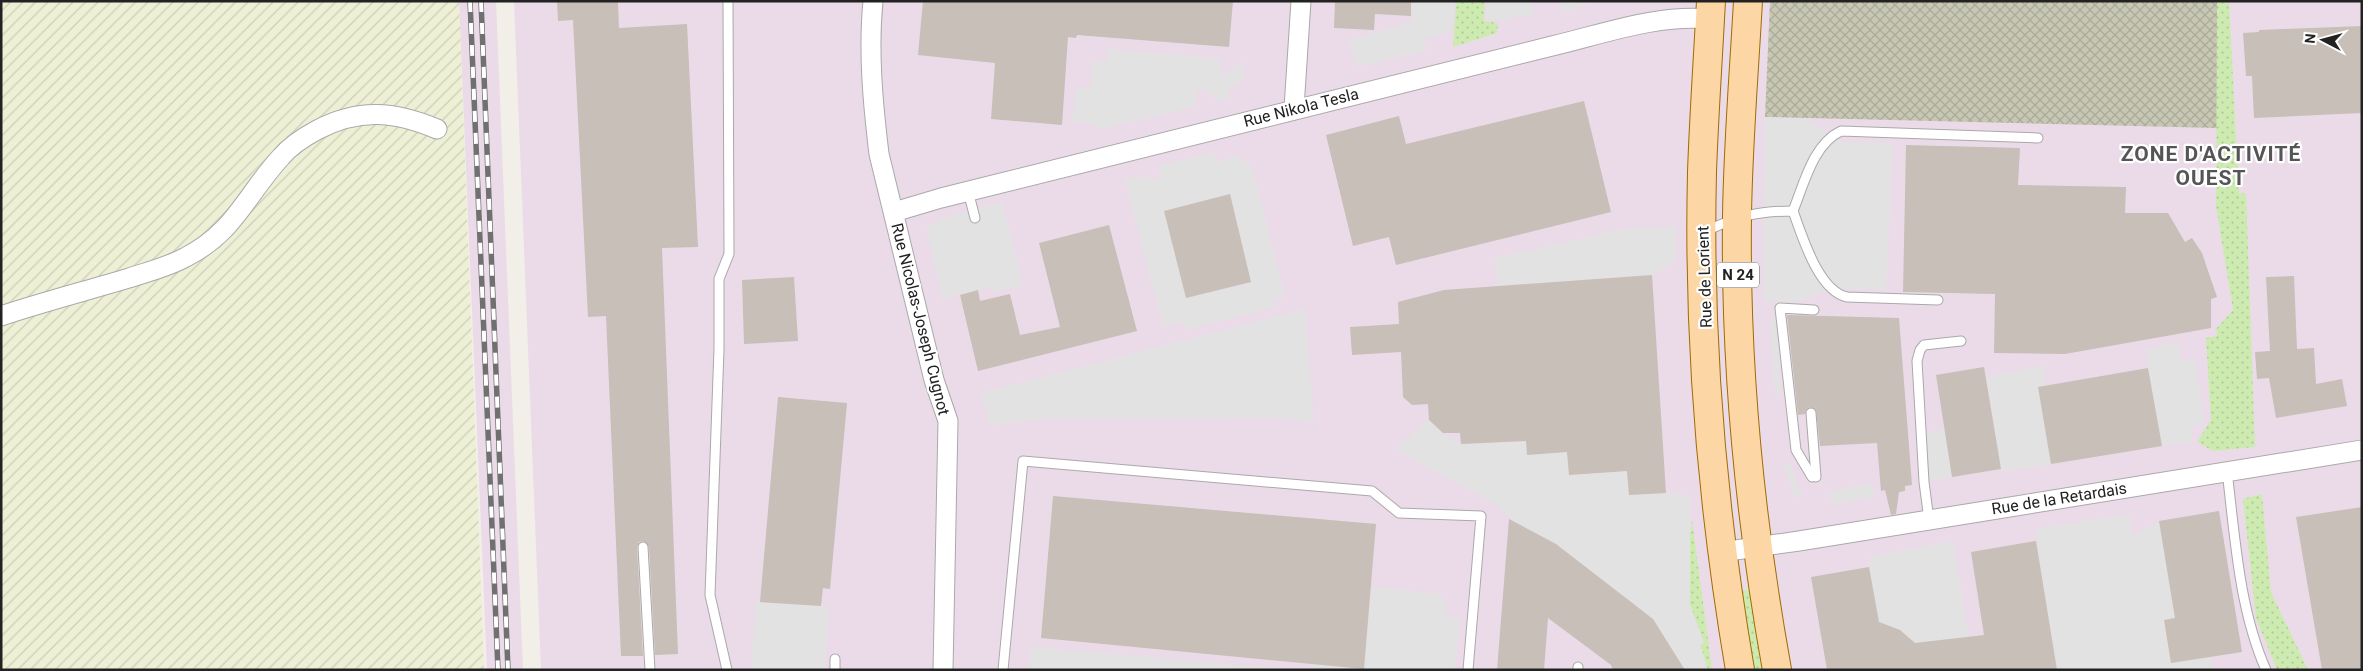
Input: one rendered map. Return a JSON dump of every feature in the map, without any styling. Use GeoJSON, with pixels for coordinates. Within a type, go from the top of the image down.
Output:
{"type":"FeatureCollection","features":[{"type":"Feature","properties":{"kind":"main road","name":"Rue de Lorient"},"geometry":{"type":"LineString","coordinates":[[1748,1],[1737,216],[1744,422],[1756,548],[1777,670]]}},
{"type":"Feature","properties":{"kind":"main road","name":"Rue de Lorient"},"geometry":{"type":"LineString","coordinates":[[1711,10],[1703,154],[1702,233],[1710,431],[1722,552],[1740,670]]}},
{"type":"Feature","properties":{"kind":"street","name":"Rue Nicolas-Joseph Cugnot"},"geometry":{"type":"LineString","coordinates":[[873,1],[870,27],[874,119],[879,154],[934,380],[948,421],[942,670]]}},
{"type":"Feature","properties":{"kind":"street"},"geometry":{"type":"LineString","coordinates":[[1294,108],[1301,1]]}},
{"type":"Feature","properties":{"kind":"street","name":"Rue Nikola Tesla"},"geometry":{"type":"LineString","coordinates":[[894,212],[968,191],[1294,108],[1652,22],[1694,17],[1711,10]]}},
{"type":"Feature","properties":{"kind":"street"},"geometry":{"type":"LineString","coordinates":[[1,316],[151,271],[185,258],[225,230],[282,155],[305,137],[329,124],[352,116],[372,114],[398,115],[437,129]]}},
{"type":"Feature","properties":{"kind":"street","name":"Rue de la Retardais"},"geometry":{"type":"LineString","coordinates":[[1756,548],[2362,450]]}},
{"type":"Feature","properties":{"kind":"street"},"geometry":{"type":"LineString","coordinates":[[1722,552],[1756,548]]}},
{"type":"Feature","properties":{"kind":"lane"},"geometry":{"type":"LineString","coordinates":[[728,1],[729,254],[719,279],[719,349],[710,595],[728,670]]}},
{"type":"Feature","properties":{"kind":"lane"},"geometry":{"type":"LineString","coordinates":[[1938,300],[1847,297],[1836,293],[1818,271],[1793,211],[1819,150],[1835,134],[1841,131],[2038,138]]}},
{"type":"Feature","properties":{"kind":"lane"},"geometry":{"type":"LineString","coordinates":[[968,191],[975,218]]}},
{"type":"Feature","properties":{"kind":"lane"},"geometry":{"type":"LineString","coordinates":[[1702,233],[1737,216],[1765,211],[1793,211]]}},
{"type":"Feature","properties":{"kind":"lane"},"geometry":{"type":"LineString","coordinates":[[1811,413],[1814,477],[1796,450],[1780,308],[1814,310]]}},
{"type":"Feature","properties":{"kind":"lane"},"geometry":{"type":"LineString","coordinates":[[1929,520],[1924,482],[1917,361],[1920,350],[1924,345],[1961,341]]}},
{"type":"Feature","properties":{"kind":"lane"},"geometry":{"type":"LineString","coordinates":[[1002,670],[1023,462],[1372,491],[1399,513],[1481,516],[1468,670]]}},
{"type":"Feature","properties":{"kind":"lane"},"geometry":{"type":"LineString","coordinates":[[2226,471],[2246,607],[2252,634],[2266,670]]}},
{"type":"Feature","properties":{"kind":"lane"},"geometry":{"type":"LineString","coordinates":[[644,547],[650,670]]}},
{"type":"Feature","properties":{"kind":"lane"},"geometry":{"type":"LineString","coordinates":[[835,660],[835,670]]}},
{"type":"Feature","properties":{"kind":"shaded area"},"geometry":{"type":"Polygon","coordinates":[[[1,1],[459,1],[484,670],[1,670],[1,1]]]}},
{"type":"Feature","properties":{"kind":"shaded area"},"geometry":{"type":"Polygon","coordinates":[[[459,1],[496,1],[523,670],[487,670],[459,1]]]}},
{"type":"Feature","properties":{"kind":"shaded area"},"geometry":{"type":"Polygon","coordinates":[[[514,1],[2362,1],[2362,670],[541,670],[514,1]]]}},
{"type":"Feature","properties":{"kind":"shaded area"},"geometry":{"type":"Polygon","coordinates":[[[1413,1],[1454,1],[1452,31],[1424,39],[1426,51],[1356,67],[1349,40],[1411,22],[1413,1]]]}},
{"type":"Feature","properties":{"kind":"shaded area"},"geometry":{"type":"Polygon","coordinates":[[[1487,1],[1533,1],[1533,16],[1518,16],[1501,21],[1486,20],[1487,1]]]}},
{"type":"Feature","properties":{"kind":"shaded area"},"geometry":{"type":"Polygon","coordinates":[[[1560,1],[1597,1],[1597,2],[1562,11],[1560,1]]]}},
{"type":"Feature","properties":{"kind":"shaded area"},"geometry":{"type":"Polygon","coordinates":[[[1770,1],[2217,1],[2217,128],[1765,117],[1770,1]]]}},
{"type":"Feature","properties":{"kind":"shaded area"},"geometry":{"type":"Polygon","coordinates":[[[1107,49],[1218,58],[1224,76],[1242,61],[1244,78],[1228,91],[1230,98],[1223,100],[1215,101],[1213,94],[1205,89],[1197,91],[1194,107],[1101,129],[1088,123],[1072,122],[1076,88],[1090,89],[1092,61],[1107,61],[1107,49]]]}},
{"type":"Feature","properties":{"kind":"shaded area"},"geometry":{"type":"Polygon","coordinates":[[[1765,117],[1804,119],[1843,142],[1893,143],[1886,290],[1843,289],[1821,292],[1800,302],[1763,301],[1765,117]]]}},
{"type":"Feature","properties":{"kind":"shaded area"},"geometry":{"type":"Polygon","coordinates":[[[1214,152],[1217,163],[1234,156],[1252,166],[1285,297],[1273,300],[1274,307],[1186,330],[1183,322],[1163,327],[1125,179],[1139,177],[1161,179],[1158,166],[1214,152]],[[1229,194],[1164,211],[1186,298],[1251,282],[1229,194]]]}},
{"type":"Feature","properties":{"kind":"shaded area"},"geometry":{"type":"Polygon","coordinates":[[[1002,202],[1023,286],[992,292],[991,287],[943,299],[926,227],[939,224],[938,219],[1002,202]]]}},
{"type":"Feature","properties":{"kind":"shaded area"},"geometry":{"type":"Polygon","coordinates":[[[1633,227],[1676,227],[1676,261],[1652,275],[1497,286],[1495,258],[1633,227]]]}},
{"type":"Feature","properties":{"kind":"shaded area"},"geometry":{"type":"Polygon","coordinates":[[[1305,309],[1314,423],[1274,418],[1042,419],[990,426],[981,393],[1305,309]]]}},
{"type":"Feature","properties":{"kind":"shaded area"},"geometry":{"type":"Polygon","coordinates":[[[1776,317],[1781,395],[1775,395],[1770,318],[1776,317]]]}},
{"type":"Feature","properties":{"kind":"shaded area"},"geometry":{"type":"Polygon","coordinates":[[[2178,343],[2181,362],[2195,360],[2204,425],[2192,426],[2192,442],[2162,446],[2145,349],[2178,343]]]}},
{"type":"Feature","properties":{"kind":"shaded area"},"geometry":{"type":"Polygon","coordinates":[[[2043,366],[2046,385],[2038,387],[2051,464],[2001,472],[1986,377],[2043,366]]]}},
{"type":"Feature","properties":{"kind":"shaded area"},"geometry":{"type":"Polygon","coordinates":[[[1429,420],[1443,433],[1461,444],[1526,441],[1567,452],[1569,475],[1627,471],[1629,495],[1666,493],[1690,495],[1690,605],[1704,643],[1700,645],[1708,670],[1685,670],[1653,619],[1556,544],[1511,520],[1496,504],[1395,449],[1429,420]]]}},
{"type":"Feature","properties":{"kind":"shaded area"},"geometry":{"type":"Polygon","coordinates":[[[1944,429],[1952,477],[1924,482],[1921,434],[1944,429]]]}},
{"type":"Feature","properties":{"kind":"shaded area"},"geometry":{"type":"Polygon","coordinates":[[[1790,463],[1802,496],[1795,498],[1784,465],[1790,463]]]}},
{"type":"Feature","properties":{"kind":"shaded area"},"geometry":{"type":"Polygon","coordinates":[[[1872,483],[1874,497],[1832,505],[1830,492],[1872,483]]]}},
{"type":"Feature","properties":{"kind":"shaded area"},"geometry":{"type":"Polygon","coordinates":[[[2129,514],[2133,536],[2159,521],[2175,618],[2164,620],[2171,663],[2212,657],[2214,670],[2057,670],[2035,529],[2129,514]]]}},
{"type":"Feature","properties":{"kind":"shaded area"},"geometry":{"type":"Polygon","coordinates":[[[1953,541],[1969,637],[1910,644],[1908,638],[1900,630],[1879,624],[1869,567],[1871,556],[1953,541]]]}},
{"type":"Feature","properties":{"kind":"shaded area"},"geometry":{"type":"Polygon","coordinates":[[[1371,586],[1440,594],[1446,604],[1446,616],[1460,618],[1455,670],[1313,670],[1313,664],[1364,669],[1371,586]]]}},
{"type":"Feature","properties":{"kind":"shaded area"},"geometry":{"type":"Polygon","coordinates":[[[756,601],[829,607],[825,670],[751,670],[756,601]]]}},
{"type":"Feature","properties":{"kind":"shaded area"},"geometry":{"type":"Polygon","coordinates":[[[1031,647],[1304,670],[1029,670],[1031,647]]]}},
{"type":"Feature","properties":{"kind":"green space"},"geometry":{"type":"Polygon","coordinates":[[[1456,1],[1485,1],[1484,21],[1498,23],[1497,33],[1453,47],[1456,1]]]}},
{"type":"Feature","properties":{"kind":"green space"},"geometry":{"type":"Polygon","coordinates":[[[2217,1],[2229,1],[2239,194],[2246,193],[2255,447],[2213,451],[2197,442],[2211,420],[2206,338],[2217,336],[2216,329],[2233,310],[2216,206],[2217,1]]]}},
{"type":"Feature","properties":{"kind":"green space"},"geometry":{"type":"Polygon","coordinates":[[[2262,494],[2271,592],[2308,670],[2277,670],[2256,618],[2243,499],[2262,494]]]}},
{"type":"Feature","properties":{"kind":"green space"},"geometry":{"type":"Polygon","coordinates":[[[1692,520],[1712,670],[1708,670],[1700,644],[1704,643],[1690,605],[1688,548],[1692,520]]]}},
{"type":"Feature","properties":{"kind":"green space"},"geometry":{"type":"Polygon","coordinates":[[[1753,589],[1767,670],[1750,670],[1739,591],[1753,589]]]}},
{"type":"Feature","properties":{"kind":"building"},"geometry":{"type":"Polygon","coordinates":[[[557,1],[618,1],[619,28],[687,24],[698,247],[662,248],[678,654],[655,655],[649,547],[643,541],[639,542],[637,547],[643,656],[621,656],[606,316],[588,317],[573,20],[558,21],[557,1]]]}},
{"type":"Feature","properties":{"kind":"building"},"geometry":{"type":"Polygon","coordinates":[[[923,1],[1233,1],[1229,47],[1077,35],[1076,38],[1068,37],[1062,125],[991,119],[995,63],[918,55],[923,1]]]}},
{"type":"Feature","properties":{"kind":"building"},"geometry":{"type":"Polygon","coordinates":[[[1335,1],[1411,1],[1411,16],[1375,14],[1374,30],[1334,28],[1335,1]]]}},
{"type":"Feature","properties":{"kind":"building"},"geometry":{"type":"Polygon","coordinates":[[[2362,26],[2362,113],[2254,118],[2252,76],[2246,76],[2243,33],[2259,32],[2259,30],[2362,26]]]}},
{"type":"Feature","properties":{"kind":"building"},"geometry":{"type":"Polygon","coordinates":[[[1584,101],[1611,212],[1396,265],[1389,237],[1353,246],[1326,135],[1399,116],[1406,144],[1584,101]]]}},
{"type":"Feature","properties":{"kind":"building"},"geometry":{"type":"Polygon","coordinates":[[[1906,145],[2020,148],[2018,185],[2126,187],[2125,213],[2168,213],[2185,242],[2192,238],[2202,253],[2217,297],[2211,299],[2211,328],[2065,354],[1994,353],[1995,294],[1903,292],[1906,145]]]}},
{"type":"Feature","properties":{"kind":"building"},"geometry":{"type":"Polygon","coordinates":[[[1230,194],[1251,282],[1186,298],[1164,211],[1230,194]]]}},
{"type":"Feature","properties":{"kind":"building"},"geometry":{"type":"Polygon","coordinates":[[[1109,225],[1137,331],[978,371],[960,295],[978,290],[980,301],[1010,294],[1020,335],[1060,327],[1039,243],[1109,225]]]}},
{"type":"Feature","properties":{"kind":"building"},"geometry":{"type":"Polygon","coordinates":[[[1652,275],[1666,493],[1629,495],[1627,471],[1569,475],[1567,452],[1527,455],[1526,441],[1461,444],[1460,433],[1443,433],[1429,420],[1428,404],[1412,405],[1403,397],[1401,352],[1352,355],[1350,327],[1399,324],[1398,302],[1444,290],[1652,275]]]}},
{"type":"Feature","properties":{"kind":"building"},"geometry":{"type":"Polygon","coordinates":[[[2294,276],[2297,349],[2314,348],[2316,384],[2342,379],[2347,406],[2276,418],[2269,378],[2257,379],[2255,352],[2270,351],[2266,277],[2294,276]]]}},
{"type":"Feature","properties":{"kind":"building"},"geometry":{"type":"Polygon","coordinates":[[[794,277],[798,341],[744,344],[742,280],[794,277]]]}},
{"type":"Feature","properties":{"kind":"building"},"geometry":{"type":"Polygon","coordinates":[[[1787,315],[1899,318],[1912,485],[1905,486],[1905,491],[1899,492],[1896,514],[1891,515],[1885,490],[1881,491],[1877,443],[1820,446],[1816,410],[1810,407],[1806,410],[1805,414],[1798,415],[1787,315]]]}},
{"type":"Feature","properties":{"kind":"building"},"geometry":{"type":"Polygon","coordinates":[[[1984,367],[2001,469],[1952,477],[1936,375],[1984,367]]]}},
{"type":"Feature","properties":{"kind":"building"},"geometry":{"type":"Polygon","coordinates":[[[2148,368],[2162,446],[2051,464],[2038,387],[2148,368]]]}},
{"type":"Feature","properties":{"kind":"building"},"geometry":{"type":"Polygon","coordinates":[[[778,397],[847,403],[830,589],[823,588],[821,606],[760,602],[778,397]]]}},
{"type":"Feature","properties":{"kind":"building"},"geometry":{"type":"Polygon","coordinates":[[[1053,496],[1376,524],[1364,669],[1041,638],[1053,496]]]}},
{"type":"Feature","properties":{"kind":"building"},"geometry":{"type":"Polygon","coordinates":[[[2362,507],[2362,670],[2322,670],[2296,517],[2362,507]]]}},
{"type":"Feature","properties":{"kind":"building"},"geometry":{"type":"Polygon","coordinates":[[[2219,511],[2242,652],[2171,663],[2164,620],[2175,618],[2159,521],[2219,511]]]}},
{"type":"Feature","properties":{"kind":"building"},"geometry":{"type":"Polygon","coordinates":[[[1509,519],[1556,544],[1653,619],[1685,670],[1613,670],[1611,665],[1548,618],[1544,670],[1497,670],[1509,519]]]}},
{"type":"Feature","properties":{"kind":"building"},"geometry":{"type":"Polygon","coordinates":[[[2036,541],[2057,670],[1827,670],[1811,577],[1869,567],[1879,622],[1900,630],[1915,643],[1984,635],[1971,552],[2036,541]]]}},
{"type":"Feature","properties":{"kind":"railway"},"geometry":{"type":"LineString","coordinates":[[470,1],[498,670]]}},
{"type":"Feature","properties":{"kind":"railway"},"geometry":{"type":"LineString","coordinates":[[481,1],[508,670]]}},
{"type":"Feature","properties":{"kind":"district","name":"ZONE D'ACTIVITÉ OUEST"},"geometry":{"type":"Point","coordinates":[2211,166]}}]}
